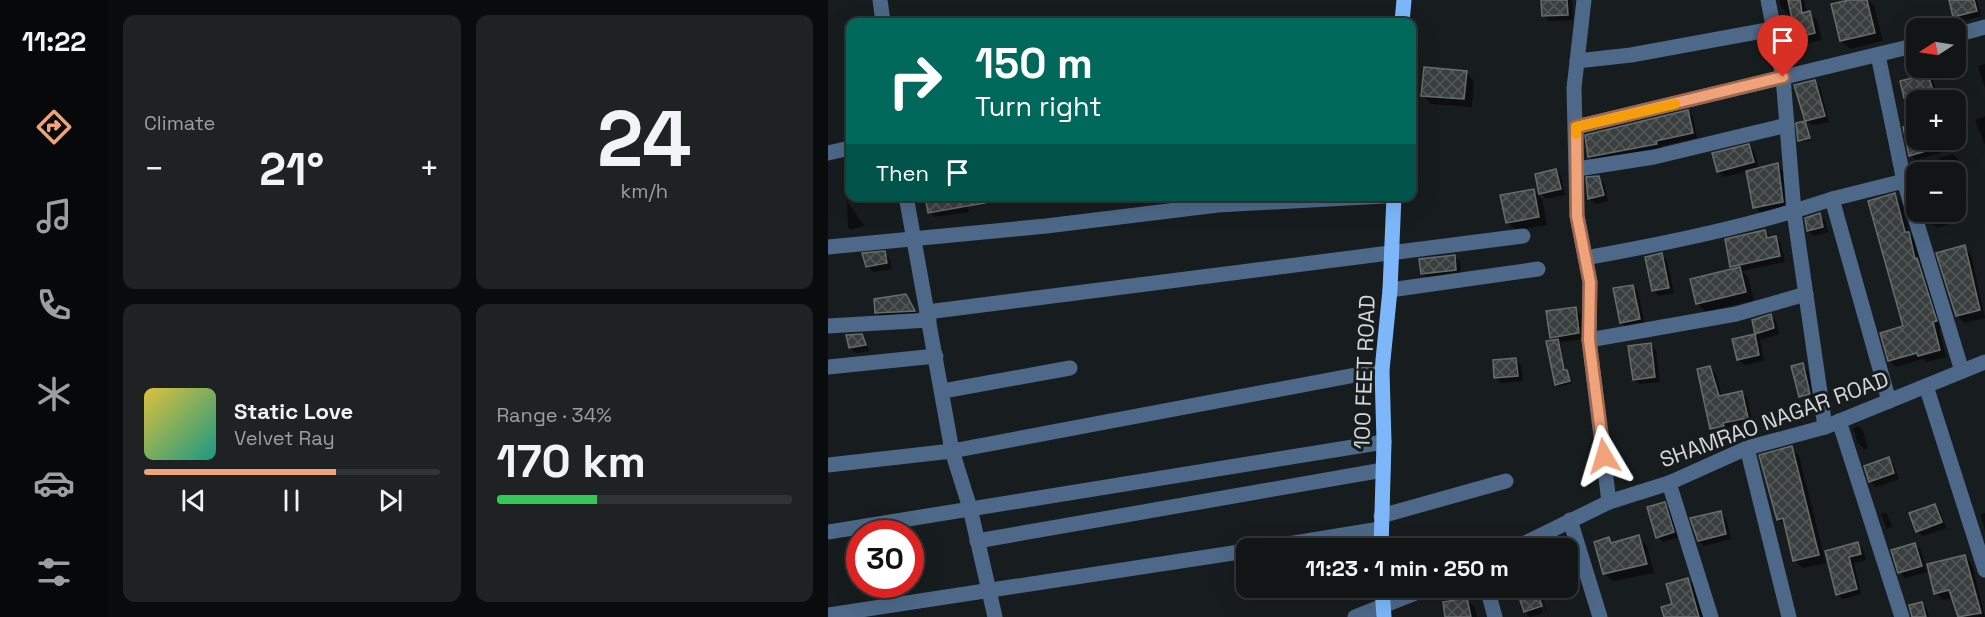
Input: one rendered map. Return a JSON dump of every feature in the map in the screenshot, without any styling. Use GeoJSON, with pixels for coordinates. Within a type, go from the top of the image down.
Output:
{"type":"FeatureCollection","features":[{"type":"Feature","properties":{"kind":"main road"},"geometry":{"type":"LineString","coordinates":[[1402,18],[1404,0]]}},
{"type":"Feature","properties":{"kind":"main road","name":"100 FEET ROAD"},"geometry":{"type":"LineString","coordinates":[[1381,538],[1384,442],[1382,370],[1390,290],[1394,201]]}},
{"type":"Feature","properties":{"kind":"street"},"geometry":{"type":"LineString","coordinates":[[880,0],[882,18]]}},
{"type":"Feature","properties":{"kind":"street"},"geometry":{"type":"LineString","coordinates":[[1584,0],[1574,88],[1577,216],[1590,282],[1589,340],[1609,502]]}},
{"type":"Feature","properties":{"kind":"street"},"geometry":{"type":"LineString","coordinates":[[1767,0],[1783,77],[1794,212],[1806,294],[1832,424],[1902,617]]}},
{"type":"Feature","properties":{"kind":"street"},"geometry":{"type":"LineString","coordinates":[[1966,32],[1985,27]]}},
{"type":"Feature","properties":{"kind":"street"},"geometry":{"type":"LineString","coordinates":[[1577,61],[1631,55],[1773,29]]}},
{"type":"Feature","properties":{"kind":"street"},"geometry":{"type":"LineString","coordinates":[[1576,127],[1906,48]]}},
{"type":"Feature","properties":{"kind":"street"},"geometry":{"type":"LineString","coordinates":[[1878,55],[1904,181],[1962,371]]}},
{"type":"Feature","properties":{"kind":"street"},"geometry":{"type":"LineString","coordinates":[[1577,169],[1654,158],[1787,125]]}},
{"type":"Feature","properties":{"kind":"street"},"geometry":{"type":"LineString","coordinates":[[828,153],[846,149]]}},
{"type":"Feature","properties":{"kind":"street"},"geometry":{"type":"LineString","coordinates":[[1585,258],[1671,242],[1794,212],[1832,199],[1904,181]]}},
{"type":"Feature","properties":{"kind":"street"},"geometry":{"type":"LineString","coordinates":[[1832,199],[1889,401]]}},
{"type":"Feature","properties":{"kind":"street"},"geometry":{"type":"LineString","coordinates":[[907,201],[952,451],[970,508],[995,617]]}},
{"type":"Feature","properties":{"kind":"street"},"geometry":{"type":"LineString","coordinates":[[828,247],[1046,226],[1218,205],[1292,201]]}},
{"type":"Feature","properties":{"kind":"street"},"geometry":{"type":"LineString","coordinates":[[828,326],[928,316],[1523,236]]}},
{"type":"Feature","properties":{"kind":"street"},"geometry":{"type":"LineString","coordinates":[[1390,290],[1538,269]]}},
{"type":"Feature","properties":{"kind":"street"},"geometry":{"type":"LineString","coordinates":[[1589,340],[1737,314],[1806,294]]}},
{"type":"Feature","properties":{"kind":"street"},"geometry":{"type":"LineString","coordinates":[[828,367],[936,356]]}},
{"type":"Feature","properties":{"kind":"street","name":"SHAMRAO NAGAR ROAD"},"geometry":{"type":"LineString","coordinates":[[1534,538],[1609,502],[1669,483],[1747,448],[1832,424],[1985,362]]}},
{"type":"Feature","properties":{"kind":"street"},"geometry":{"type":"LineString","coordinates":[[943,391],[1070,368]]}},
{"type":"Feature","properties":{"kind":"street"},"geometry":{"type":"LineString","coordinates":[[828,465],[952,451],[1382,370]]}},
{"type":"Feature","properties":{"kind":"street"},"geometry":{"type":"LineString","coordinates":[[1926,386],[1985,570]]}},
{"type":"Feature","properties":{"kind":"street"},"geometry":{"type":"LineString","coordinates":[[828,532],[1384,442]]}},
{"type":"Feature","properties":{"kind":"street"},"geometry":{"type":"LineString","coordinates":[[1747,448],[1789,617]]}},
{"type":"Feature","properties":{"kind":"street"},"geometry":{"type":"LineString","coordinates":[[977,541],[1383,470]]}},
{"type":"Feature","properties":{"kind":"street"},"geometry":{"type":"LineString","coordinates":[[1309,538],[1381,523],[1506,481]]}},
{"type":"Feature","properties":{"kind":"street"},"geometry":{"type":"LineString","coordinates":[[1669,483],[1711,617]]}},
{"type":"Feature","properties":{"kind":"street"},"geometry":{"type":"LineString","coordinates":[[1569,520],[1600,617]]}},
{"type":"Feature","properties":{"kind":"street"},"geometry":{"type":"LineString","coordinates":[[828,615],[1236,553]]}},
{"type":"Feature","properties":{"kind":"street"},"geometry":{"type":"LineString","coordinates":[[1355,617],[1383,612],[1409,598]]}},
{"type":"Feature","properties":{"kind":"street"},"geometry":{"type":"LineString","coordinates":[[1490,598],[1495,617]]}},
{"type":"Feature","properties":{"kind":"building"},"geometry":{"type":"Polygon","coordinates":[[[1541,0],[1567,0],[1568,15],[1542,16],[1541,0]]]}},
{"type":"Feature","properties":{"kind":"building"},"geometry":{"type":"Polygon","coordinates":[[[1788,0],[1800,0],[1802,13],[1810,11],[1815,33],[1796,38],[1788,0]]]}},
{"type":"Feature","properties":{"kind":"building"},"geometry":{"type":"Polygon","coordinates":[[[1849,0],[1867,0],[1875,33],[1840,41],[1831,4],[1849,0]]]}},
{"type":"Feature","properties":{"kind":"building"},"geometry":{"type":"Polygon","coordinates":[[[1949,0],[1974,0],[1977,11],[1953,17],[1949,0]]]}},
{"type":"Feature","properties":{"kind":"building"},"geometry":{"type":"Polygon","coordinates":[[[1424,67],[1467,71],[1464,99],[1421,96],[1424,67]]]}},
{"type":"Feature","properties":{"kind":"building"},"geometry":{"type":"Polygon","coordinates":[[[1929,78],[1933,90],[1906,90],[1906,98],[1904,98],[1900,81],[1929,78]]]}},
{"type":"Feature","properties":{"kind":"building"},"geometry":{"type":"Polygon","coordinates":[[[1815,80],[1825,116],[1805,121],[1794,85],[1815,80]]]}},
{"type":"Feature","properties":{"kind":"building"},"geometry":{"type":"Polygon","coordinates":[[[1688,110],[1693,133],[1656,141],[1657,144],[1588,157],[1585,135],[1688,110]]]}},
{"type":"Feature","properties":{"kind":"building"},"geometry":{"type":"Polygon","coordinates":[[[1805,121],[1810,138],[1798,141],[1796,123],[1805,121]]]}},
{"type":"Feature","properties":{"kind":"building"},"geometry":{"type":"Polygon","coordinates":[[[1906,126],[1906,142],[1903,127],[1906,126]]]}},
{"type":"Feature","properties":{"kind":"building"},"geometry":{"type":"Polygon","coordinates":[[[1749,144],[1754,162],[1717,172],[1712,153],[1749,144]]]}},
{"type":"Feature","properties":{"kind":"building"},"geometry":{"type":"Polygon","coordinates":[[[1908,150],[1929,150],[1909,156],[1908,150]]]}},
{"type":"Feature","properties":{"kind":"building"},"geometry":{"type":"Polygon","coordinates":[[[1778,163],[1783,202],[1753,208],[1746,171],[1778,163]]]}},
{"type":"Feature","properties":{"kind":"building"},"geometry":{"type":"Polygon","coordinates":[[[1556,169],[1561,189],[1539,194],[1535,174],[1556,169]]]}},
{"type":"Feature","properties":{"kind":"building"},"geometry":{"type":"Polygon","coordinates":[[[1599,176],[1604,195],[1588,199],[1586,177],[1599,176]]]}},
{"type":"Feature","properties":{"kind":"building"},"geometry":{"type":"Polygon","coordinates":[[[1534,189],[1539,217],[1506,223],[1500,195],[1534,189]]]}},
{"type":"Feature","properties":{"kind":"building"},"geometry":{"type":"Polygon","coordinates":[[[1895,193],[1905,232],[1909,232],[1915,259],[1917,258],[1937,321],[1933,322],[1940,350],[1918,356],[1917,353],[1888,361],[1880,333],[1903,326],[1868,201],[1895,193]]]}},
{"type":"Feature","properties":{"kind":"building"},"geometry":{"type":"Polygon","coordinates":[[[926,201],[985,201],[985,203],[928,213],[926,201]]]}},
{"type":"Feature","properties":{"kind":"building"},"geometry":{"type":"Polygon","coordinates":[[[1820,213],[1823,227],[1807,231],[1805,218],[1820,213]]]}},
{"type":"Feature","properties":{"kind":"building"},"geometry":{"type":"Polygon","coordinates":[[[1765,230],[1767,238],[1776,236],[1780,256],[1730,267],[1725,239],[1765,230]]]}},
{"type":"Feature","properties":{"kind":"building"},"geometry":{"type":"Polygon","coordinates":[[[1965,245],[1980,310],[1956,316],[1936,253],[1965,245]]]}},
{"type":"Feature","properties":{"kind":"building"},"geometry":{"type":"Polygon","coordinates":[[[885,251],[887,263],[866,267],[862,253],[885,251]]]}},
{"type":"Feature","properties":{"kind":"building"},"geometry":{"type":"Polygon","coordinates":[[[1662,253],[1669,288],[1652,291],[1645,257],[1662,253]]]}},
{"type":"Feature","properties":{"kind":"building"},"geometry":{"type":"Polygon","coordinates":[[[1455,255],[1456,270],[1421,274],[1419,259],[1455,255]]]}},
{"type":"Feature","properties":{"kind":"building"},"geometry":{"type":"Polygon","coordinates":[[[1740,267],[1746,292],[1696,304],[1690,279],[1740,267]]]}},
{"type":"Feature","properties":{"kind":"building"},"geometry":{"type":"Polygon","coordinates":[[[1633,285],[1640,319],[1620,323],[1613,288],[1633,285]]]}},
{"type":"Feature","properties":{"kind":"building"},"geometry":{"type":"Polygon","coordinates":[[[906,294],[915,311],[875,313],[874,299],[906,294]]]}},
{"type":"Feature","properties":{"kind":"building"},"geometry":{"type":"Polygon","coordinates":[[[1576,307],[1579,333],[1550,338],[1546,311],[1576,307]]]}},
{"type":"Feature","properties":{"kind":"building"},"geometry":{"type":"Polygon","coordinates":[[[1771,314],[1774,328],[1755,334],[1752,320],[1771,314]]]}},
{"type":"Feature","properties":{"kind":"building"},"geometry":{"type":"Polygon","coordinates":[[[862,334],[866,345],[849,348],[846,335],[862,334]]]}},
{"type":"Feature","properties":{"kind":"building"},"geometry":{"type":"Polygon","coordinates":[[[1755,334],[1759,355],[1737,360],[1732,339],[1755,334]]]}},
{"type":"Feature","properties":{"kind":"building"},"geometry":{"type":"Polygon","coordinates":[[[1558,339],[1564,370],[1567,370],[1570,381],[1555,385],[1546,341],[1558,339]]]}},
{"type":"Feature","properties":{"kind":"building"},"geometry":{"type":"Polygon","coordinates":[[[1651,343],[1655,377],[1633,380],[1628,346],[1651,343]]]}},
{"type":"Feature","properties":{"kind":"building"},"geometry":{"type":"Polygon","coordinates":[[[1516,358],[1518,376],[1494,378],[1493,360],[1516,358]]]}},
{"type":"Feature","properties":{"kind":"building"},"geometry":{"type":"Polygon","coordinates":[[[1803,363],[1810,394],[1799,397],[1791,366],[1803,363]]]}},
{"type":"Feature","properties":{"kind":"building"},"geometry":{"type":"Polygon","coordinates":[[[1710,366],[1719,396],[1742,391],[1748,418],[1723,423],[1724,426],[1710,429],[1697,369],[1710,366]]]}},
{"type":"Feature","properties":{"kind":"building"},"geometry":{"type":"Polygon","coordinates":[[[1792,446],[1819,555],[1793,561],[1783,518],[1777,520],[1759,455],[1792,446]]]}},
{"type":"Feature","properties":{"kind":"building"},"geometry":{"type":"Polygon","coordinates":[[[1889,457],[1894,473],[1869,482],[1864,466],[1889,457]]]}},
{"type":"Feature","properties":{"kind":"building"},"geometry":{"type":"Polygon","coordinates":[[[1665,502],[1674,532],[1656,538],[1647,507],[1665,502]]]}},
{"type":"Feature","properties":{"kind":"building"},"geometry":{"type":"Polygon","coordinates":[[[1935,504],[1942,522],[1916,532],[1909,513],[1935,504]]]}},
{"type":"Feature","properties":{"kind":"building"},"geometry":{"type":"Polygon","coordinates":[[[1721,511],[1726,534],[1698,541],[1690,518],[1721,511]]]}},
{"type":"Feature","properties":{"kind":"building"},"geometry":{"type":"Polygon","coordinates":[[[1639,535],[1647,564],[1603,574],[1594,542],[1609,537],[1611,543],[1639,535]]]}},
{"type":"Feature","properties":{"kind":"building"},"geometry":{"type":"Polygon","coordinates":[[[1858,542],[1861,554],[1849,557],[1857,589],[1836,595],[1825,551],[1858,542]]]}},
{"type":"Feature","properties":{"kind":"building"},"geometry":{"type":"Polygon","coordinates":[[[1915,543],[1922,566],[1898,573],[1891,550],[1915,543]]]}},
{"type":"Feature","properties":{"kind":"building"},"geometry":{"type":"Polygon","coordinates":[[[1965,555],[1981,613],[1958,617],[1949,590],[1934,594],[1927,564],[1965,555]]]}},
{"type":"Feature","properties":{"kind":"building"},"geometry":{"type":"Polygon","coordinates":[[[1688,578],[1699,617],[1664,617],[1661,607],[1672,604],[1666,584],[1688,578]]]}},
{"type":"Feature","properties":{"kind":"building"},"geometry":{"type":"Polygon","coordinates":[[[1467,598],[1471,617],[1445,617],[1443,602],[1467,598]]]}},
{"type":"Feature","properties":{"kind":"building"},"geometry":{"type":"Polygon","coordinates":[[[1519,598],[1539,598],[1542,606],[1524,612],[1519,598]]]}},
{"type":"Feature","properties":{"kind":"building"},"geometry":{"type":"Polygon","coordinates":[[[1922,602],[1926,617],[1912,617],[1909,605],[1922,602]]]}},
{"type":"Feature","properties":{"kind":"slow traffic"},"geometry":{"type":"LineString","coordinates":[[1576,134],[1576,127],[1675,104]]}},
{"type":"Feature","properties":{"kind":"route"},"geometry":{"type":"LineString","coordinates":[[1604,456],[1589,340],[1590,282],[1577,216],[1576,127],[1783,77]]}}]}
